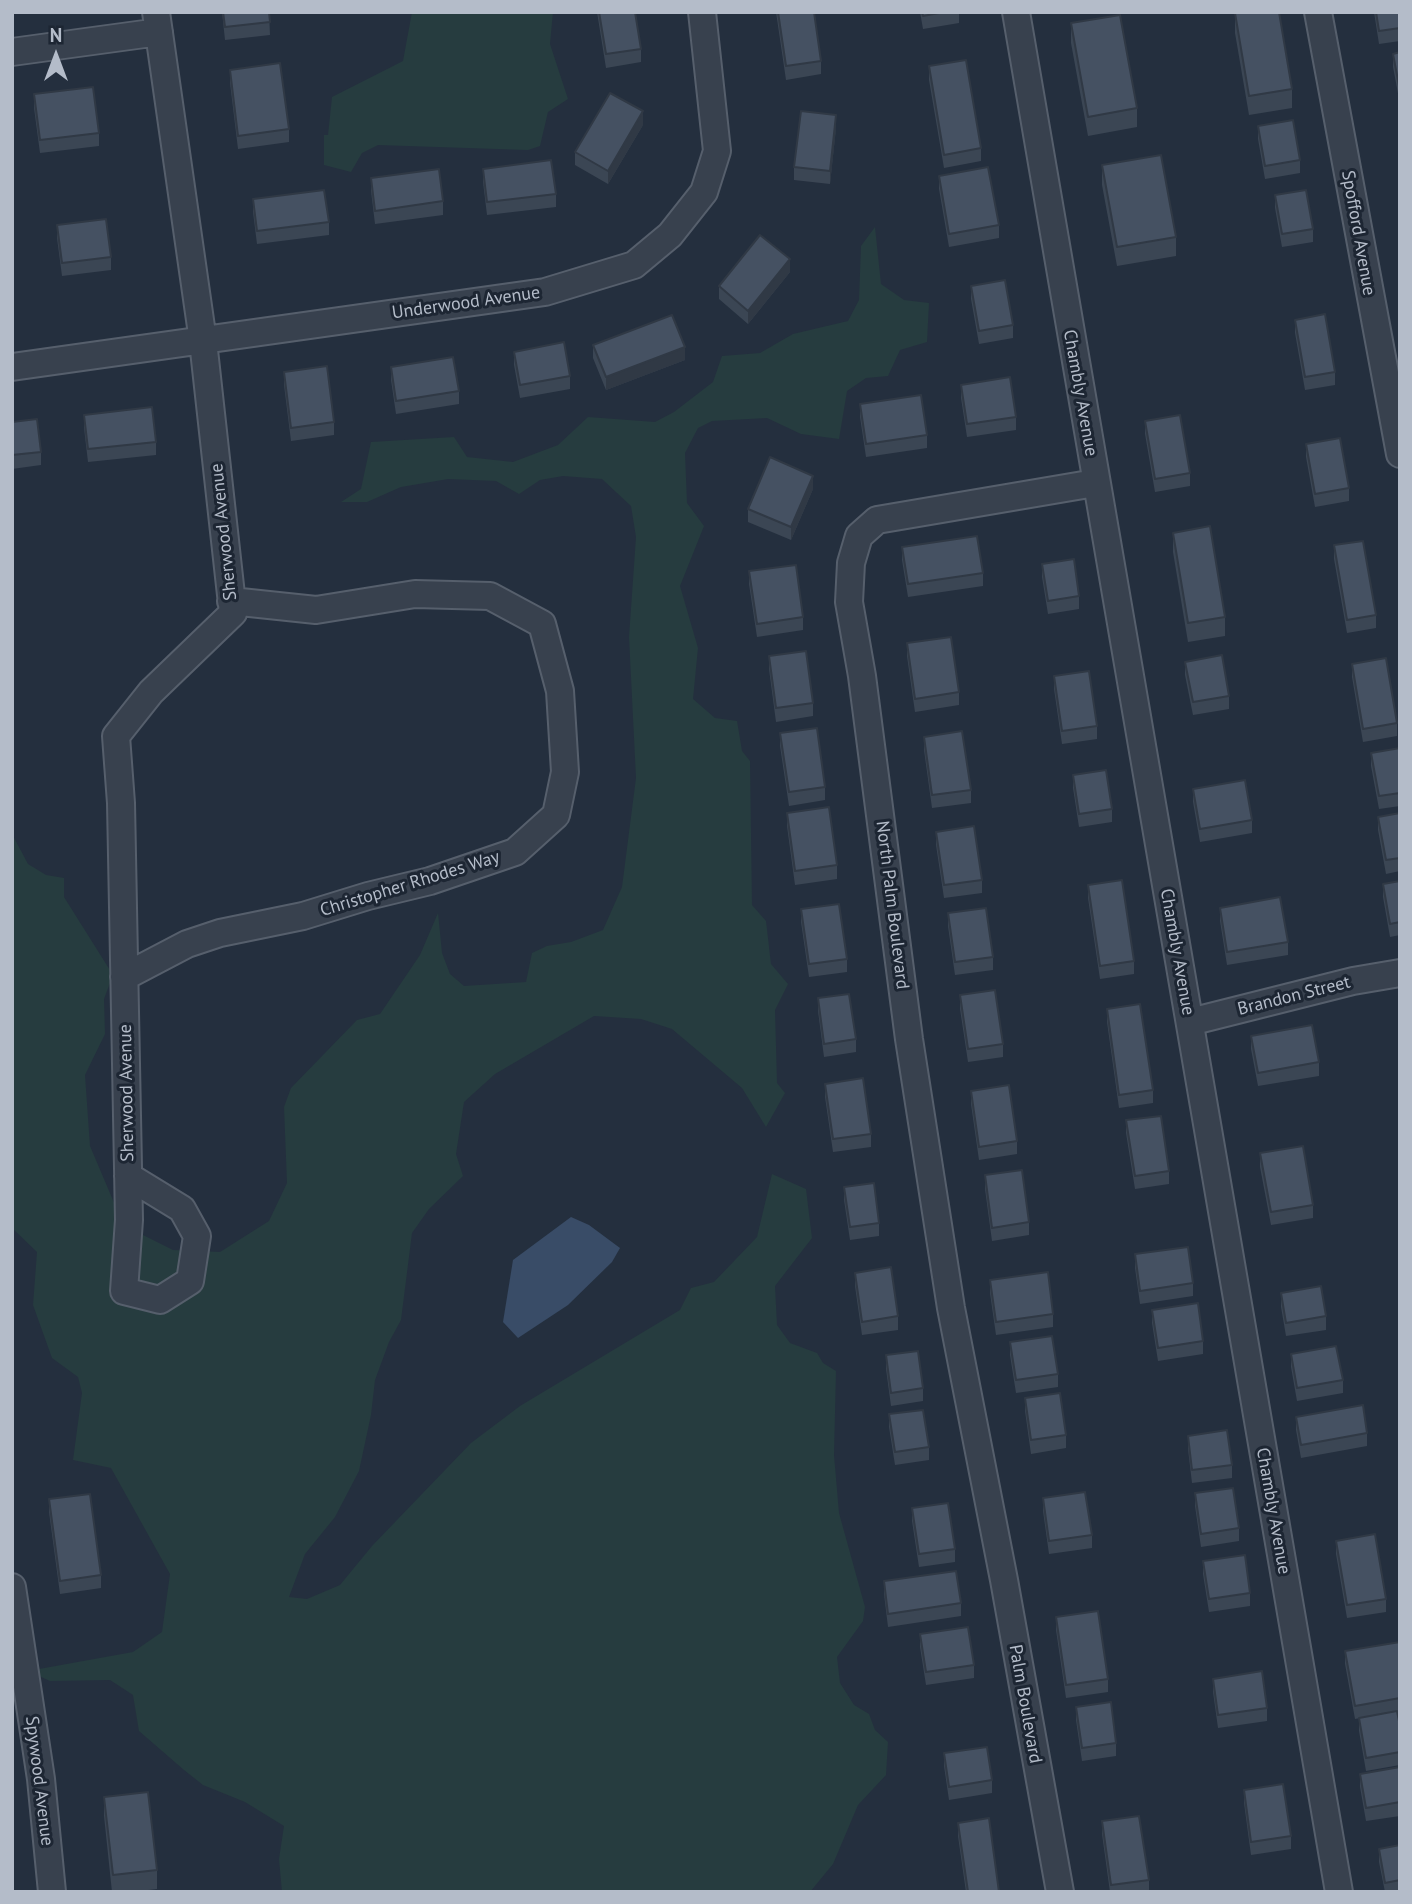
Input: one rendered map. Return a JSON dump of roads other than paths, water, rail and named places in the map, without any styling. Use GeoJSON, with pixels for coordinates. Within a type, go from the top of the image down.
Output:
{"type":"FeatureCollection","features":[{"type":"Feature","properties":{"kind":"street","name":"Underwood Avenue"},"geometry":{"type":"LineString","coordinates":[[12,367],[545,292],[634,265],[670,235],[704,192],[718,151],[702,12]]}},
{"type":"Feature","properties":{"kind":"street","name":"Chambly Avenue"},"geometry":{"type":"LineString","coordinates":[[1016,12],[1339,1892]]}},
{"type":"Feature","properties":{"kind":"street","name":"Spofford Avenue"},"geometry":{"type":"LineString","coordinates":[[1318,12],[1400,454]]}},
{"type":"Feature","properties":{"kind":"street","name":"Sherwood Avenue"},"geometry":{"type":"LineString","coordinates":[[128,1176],[121,803],[116,736],[151,692],[233,613],[203,341],[157,22]]}},
{"type":"Feature","properties":{"kind":"street"},"geometry":{"type":"LineString","coordinates":[[12,52],[157,22]]}},
{"type":"Feature","properties":{"kind":"street","name":"North Palm Boulevard"},"geometry":{"type":"LineString","coordinates":[[990,1516],[951,1308],[909,1039],[862,676],[849,602],[851,563],[859,536],[877,520],[1095,483]]}},
{"type":"Feature","properties":{"kind":"street","name":"Christopher Rhodes Way"},"geometry":{"type":"LineString","coordinates":[[124,977],[187,944],[220,933],[303,916],[430,881],[515,852],[556,815],[565,772],[560,691],[542,624],[490,596],[415,594],[316,610],[231,601]]}},
{"type":"Feature","properties":{"kind":"street","name":"Brandon Street"},"geometry":{"type":"LineString","coordinates":[[1190,1022],[1353,981],[1400,973]]}},
{"type":"Feature","properties":{"kind":"street","name":"Palm Boulevard"},"geometry":{"type":"LineString","coordinates":[[990,1516],[1060,1892]]}},
{"type":"Feature","properties":{"kind":"street","name":"Spywood Avenue"},"geometry":{"type":"LineString","coordinates":[[12,1587],[41,1779],[52,1892]]}},
{"type":"Feature","properties":{"kind":"water"},"geometry":{"type":"Polygon","coordinates":[[[571,1217],[589,1225],[620,1248],[612,1262],[568,1305],[518,1338],[503,1322],[513,1260],[571,1217]]]}}]}
